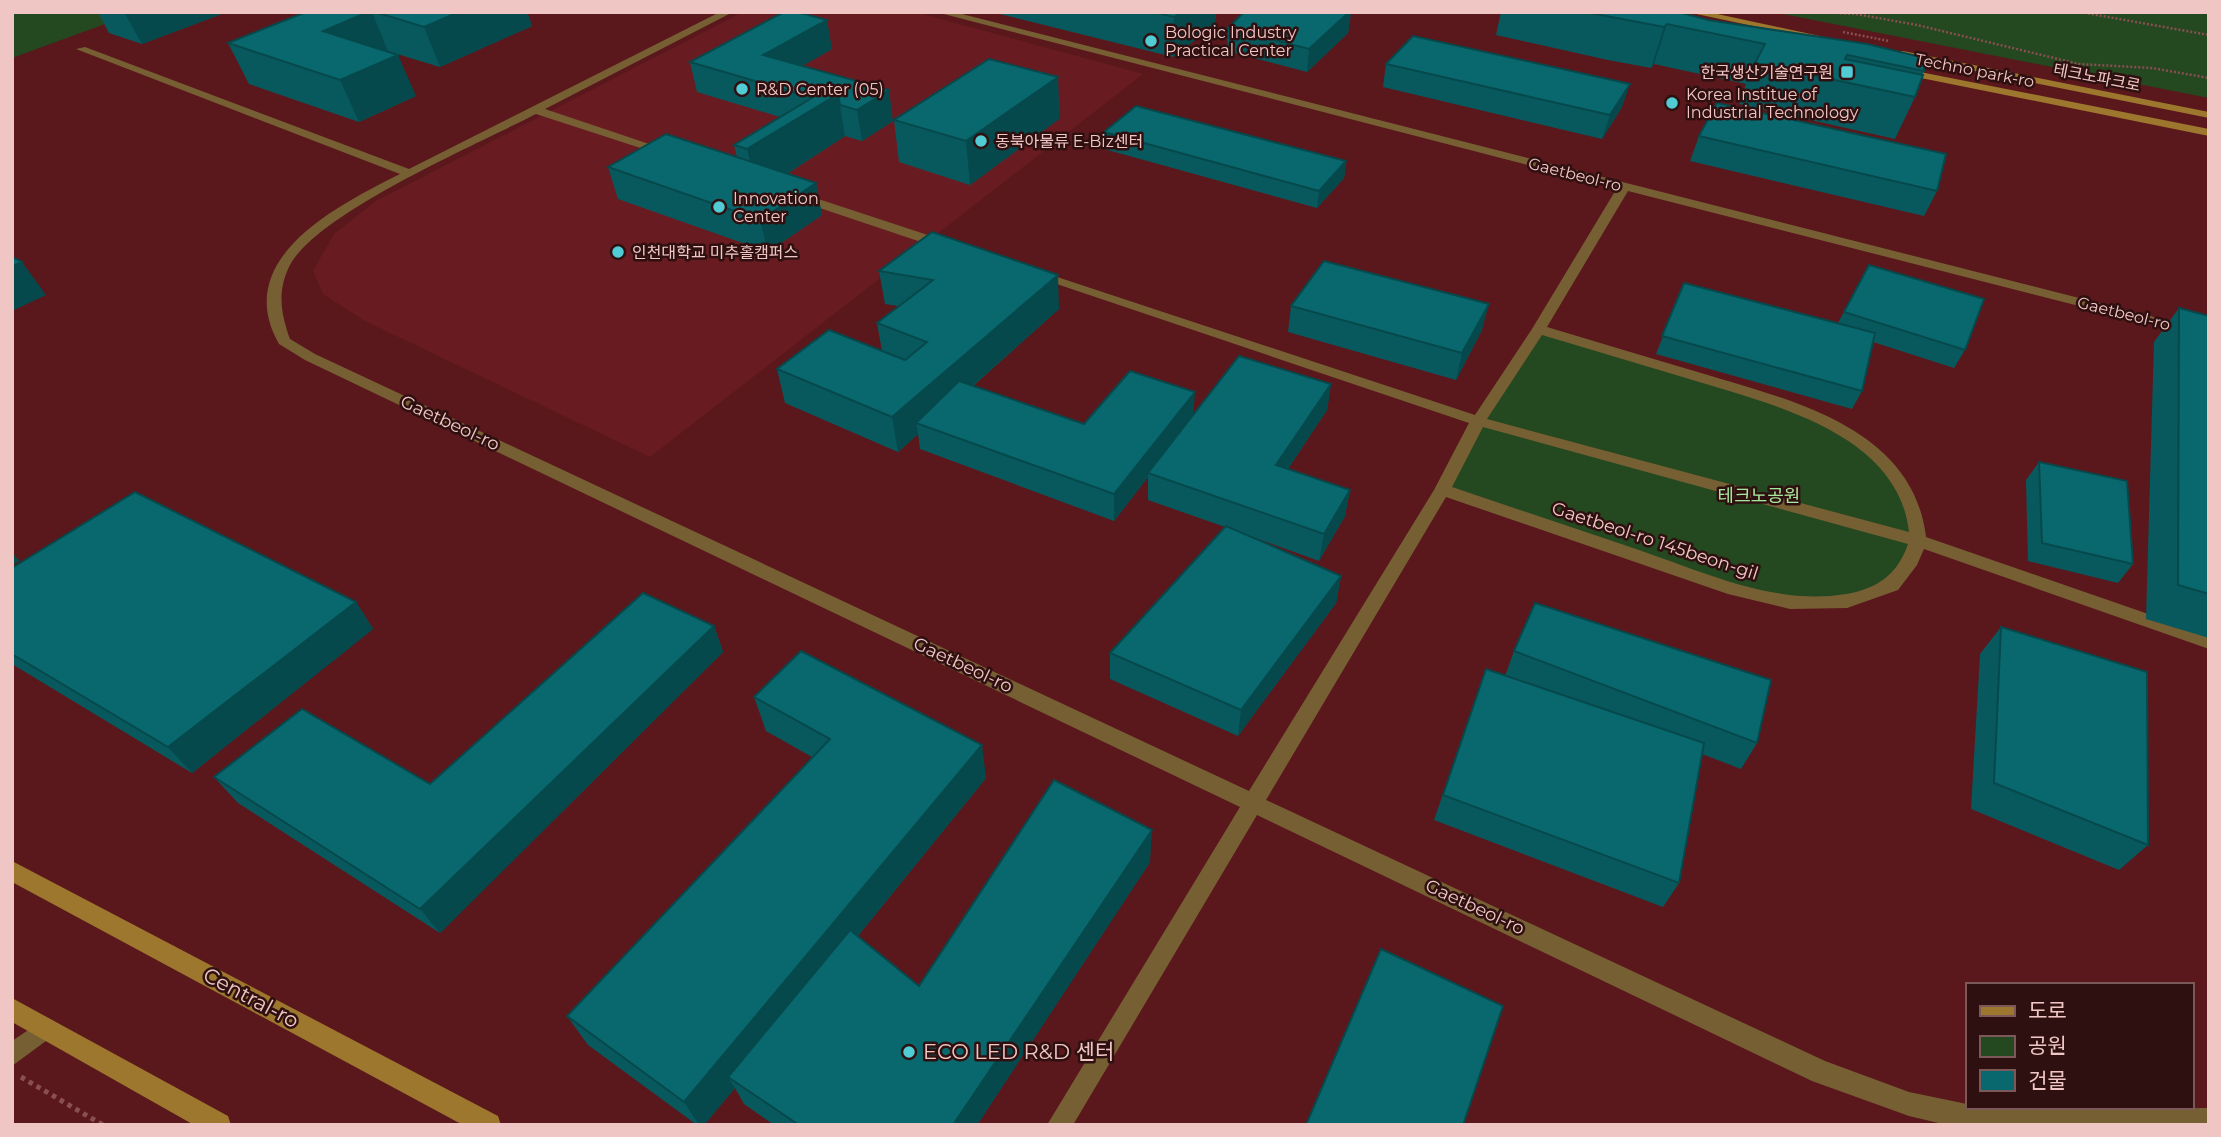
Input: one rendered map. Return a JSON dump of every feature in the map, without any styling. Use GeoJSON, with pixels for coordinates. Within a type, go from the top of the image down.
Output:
{"type":"FeatureCollection","features":[{"type":"Feature","properties":{"kind":"street","name":"Gaetbeol-ro"},"geometry":{"type":"LineString","coordinates":[[728,12],[342,209],[306,235],[287,262],[273,304],[284,341],[310,357],[1821,1072],[1909,1104],[1993,1122],[2209,1121]]}},
{"type":"Feature","properties":{"kind":"street","name":"Gaetbeol-ro"},"geometry":{"type":"LineString","coordinates":[[941,12],[2209,335]]}},
{"type":"Feature","properties":{"kind":"street"},"geometry":{"type":"LineString","coordinates":[[1692,12],[1837,41]]}},
{"type":"Feature","properties":{"kind":"street"},"geometry":{"type":"LineString","coordinates":[[81,49],[410,174]]}},
{"type":"Feature","properties":{"kind":"street","name":"테크노파크로"},"geometry":{"type":"LineString","coordinates":[[1890,51],[2209,115]]}},
{"type":"Feature","properties":{"kind":"street","name":"Techno park-ro"},"geometry":{"type":"LineString","coordinates":[[1884,67],[2209,133]]}},
{"type":"Feature","properties":{"kind":"street"},"geometry":{"type":"LineString","coordinates":[[536,110],[677,157]]}},
{"type":"Feature","properties":{"kind":"street"},"geometry":{"type":"LineString","coordinates":[[1059,1125],[1442,490],[1478,421],[1539,329],[1624,187]]}},
{"type":"Feature","properties":{"kind":"street"},"geometry":{"type":"LineString","coordinates":[[781,191],[965,252]]}},
{"type":"Feature","properties":{"kind":"street"},"geometry":{"type":"LineString","coordinates":[[1017,269],[1478,421],[1918,541],[2209,642]]}},
{"type":"Feature","properties":{"kind":"street"},"geometry":{"type":"LineString","coordinates":[[1539,329],[1797,407],[1847,433],[1879,457],[1903,488],[1915,514],[1918,541]]}},
{"type":"Feature","properties":{"kind":"street","name":"Gaetbeol-ro 145beon-gil"},"geometry":{"type":"LineString","coordinates":[[1442,490],[1734,589],[1790,602],[1847,601],[1892,585],[1911,562],[1918,541]]}},
{"type":"Feature","properties":{"kind":"street","name":"Central-ro"},"geometry":{"type":"LineString","coordinates":[[12,871],[489,1125]]}},
{"type":"Feature","properties":{"kind":"street"},"geometry":{"type":"LineString","coordinates":[[12,1009],[219,1125]]}},
{"type":"Feature","properties":{"kind":"lane"},"geometry":{"type":"LineString","coordinates":[[15,1065],[46,1028]]}},
{"type":"Feature","properties":{"kind":"path"},"geometry":{"type":"LineString","coordinates":[[1816,12],[1856,14],[1917,25],[2079,64],[2152,68],[2209,78]]}},
{"type":"Feature","properties":{"kind":"path"},"geometry":{"type":"LineString","coordinates":[[2080,12],[2209,35]]}},
{"type":"Feature","properties":{"kind":"path"},"geometry":{"type":"LineString","coordinates":[[15,1065],[103,1125]]}},
{"type":"Feature","properties":{"kind":"shaded area","name":"인천대학교 미추홀캠퍼스"},"geometry":{"type":"Polygon","coordinates":[[[743,12],[915,12],[1143,74],[650,457],[365,321],[323,294],[313,271],[334,234],[376,201],[743,12]]]}},
{"type":"Feature","properties":{"kind":"green space"},"geometry":{"type":"Polygon","coordinates":[[[138,12],[12,58],[12,13],[138,12]]]}},
{"type":"Feature","properties":{"kind":"green space"},"geometry":{"type":"Polygon","coordinates":[[[1773,12],[2209,12],[2209,98],[1773,12]]]}},
{"type":"Feature","properties":{"kind":"green space","name":"테크노공원"},"geometry":{"type":"Polygon","coordinates":[[[1539,329],[1797,407],[1847,433],[1903,488],[1918,541],[1892,585],[1847,601],[1790,602],[1442,490],[1539,329]]]}},
{"type":"Feature","properties":{"kind":"building"},"geometry":{"type":"Polygon","coordinates":[[[306,12],[368,12],[323,31],[398,55],[340,80],[228,43],[306,12]]]}},
{"type":"Feature","properties":{"kind":"building"},"geometry":{"type":"Polygon","coordinates":[[[375,12],[459,12],[424,27],[375,12]]]}},
{"type":"Feature","properties":{"kind":"building"},"geometry":{"type":"Polygon","coordinates":[[[784,12],[797,12],[827,20],[763,55],[889,90],[857,110],[840,105],[838,94],[825,90],[813,98],[690,62],[784,12]]]}},
{"type":"Feature","properties":{"kind":"building"},"geometry":{"type":"Polygon","coordinates":[[[1153,12],[1182,12],[1174,17],[1153,12]]]}},
{"type":"Feature","properties":{"kind":"building"},"geometry":{"type":"Polygon","coordinates":[[[1244,12],[1349,12],[1309,49],[1228,28],[1244,12]]]}},
{"type":"Feature","properties":{"kind":"building"},"geometry":{"type":"Polygon","coordinates":[[[1585,12],[1678,12],[1708,20],[1867,44],[1925,58],[1924,71],[1847,55],[1845,59],[1923,75],[1915,97],[1755,63],[1765,44],[1667,24],[1664,27],[1585,12]]]}},
{"type":"Feature","properties":{"kind":"building"},"geometry":{"type":"Polygon","coordinates":[[[1413,36],[1630,84],[1610,115],[1386,64],[1413,36]]]}},
{"type":"Feature","properties":{"kind":"building"},"geometry":{"type":"Polygon","coordinates":[[[989,59],[1058,77],[966,141],[894,120],[989,59]]]}},
{"type":"Feature","properties":{"kind":"building"},"geometry":{"type":"Polygon","coordinates":[[[825,90],[838,94],[747,149],[734,145],[825,90]]]}},
{"type":"Feature","properties":{"kind":"building"},"geometry":{"type":"Polygon","coordinates":[[[1717,103],[1946,154],[1937,191],[1699,136],[1717,103]]]}},
{"type":"Feature","properties":{"kind":"building"},"geometry":{"type":"Polygon","coordinates":[[[1136,106],[1346,161],[1319,191],[1104,132],[1136,106]]]}},
{"type":"Feature","properties":{"kind":"building"},"geometry":{"type":"Polygon","coordinates":[[[666,134],[816,183],[760,220],[608,167],[666,134]]]}},
{"type":"Feature","properties":{"kind":"building"},"geometry":{"type":"Polygon","coordinates":[[[932,232],[1058,275],[892,417],[777,369],[829,330],[905,360],[927,342],[877,323],[933,280],[879,271],[932,232]]]}},
{"type":"Feature","properties":{"kind":"building"},"geometry":{"type":"Polygon","coordinates":[[[12,257],[22,262],[12,266],[12,257]]]}},
{"type":"Feature","properties":{"kind":"building"},"geometry":{"type":"Polygon","coordinates":[[[1324,261],[1489,304],[1462,353],[1291,306],[1324,261]]]}},
{"type":"Feature","properties":{"kind":"building"},"geometry":{"type":"Polygon","coordinates":[[[1869,265],[1984,299],[1965,350],[1844,312],[1869,265]]]}},
{"type":"Feature","properties":{"kind":"building"},"geometry":{"type":"Polygon","coordinates":[[[1684,283],[1875,333],[1862,391],[1662,336],[1684,283]]]}},
{"type":"Feature","properties":{"kind":"building"},"geometry":{"type":"Polygon","coordinates":[[[2179,308],[2209,316],[2209,594],[2178,585],[2179,308]]]}},
{"type":"Feature","properties":{"kind":"building"},"geometry":{"type":"Polygon","coordinates":[[[1239,356],[1331,384],[1276,465],[1350,490],[1324,534],[1148,473],[1239,356]]]}},
{"type":"Feature","properties":{"kind":"building"},"geometry":{"type":"Polygon","coordinates":[[[1130,371],[1195,392],[1114,494],[916,423],[959,381],[1084,424],[1130,371]]]}},
{"type":"Feature","properties":{"kind":"building"},"geometry":{"type":"Polygon","coordinates":[[[2039,462],[2127,481],[2133,564],[2042,543],[2039,462]]]}},
{"type":"Feature","properties":{"kind":"building"},"geometry":{"type":"Polygon","coordinates":[[[135,492],[356,602],[168,747],[12,654],[12,568],[135,492]]]}},
{"type":"Feature","properties":{"kind":"building"},"geometry":{"type":"Polygon","coordinates":[[[1226,526],[1341,576],[1241,710],[1110,653],[1226,526]]]}},
{"type":"Feature","properties":{"kind":"building"},"geometry":{"type":"Polygon","coordinates":[[[643,593],[714,626],[420,909],[214,777],[302,709],[430,784],[643,593]]]}},
{"type":"Feature","properties":{"kind":"building"},"geometry":{"type":"Polygon","coordinates":[[[1535,603],[1771,680],[1757,743],[1514,651],[1535,603]]]}},
{"type":"Feature","properties":{"kind":"building"},"geometry":{"type":"Polygon","coordinates":[[[2001,627],[2147,672],[2148,845],[1994,783],[2001,627]]]}},
{"type":"Feature","properties":{"kind":"building"},"geometry":{"type":"Polygon","coordinates":[[[801,651],[982,745],[684,1102],[567,1016],[830,739],[754,697],[801,651]]]}},
{"type":"Feature","properties":{"kind":"building"},"geometry":{"type":"Polygon","coordinates":[[[1486,669],[1704,743],[1679,883],[1443,795],[1486,669]]]}},
{"type":"Feature","properties":{"kind":"building"},"geometry":{"type":"Polygon","coordinates":[[[1054,780],[1152,830],[953,1125],[799,1125],[728,1077],[850,930],[919,986],[1054,780]]]}},
{"type":"Feature","properties":{"kind":"building"},"geometry":{"type":"Polygon","coordinates":[[[1381,949],[1503,1006],[1463,1125],[1306,1125],[1381,949]]]}},
{"type":"Feature","properties":{"kind":"place","name":"Bologic Industry Practical Center"},"geometry":{"type":"Point","coordinates":[1151,41]}},
{"type":"Feature","properties":{"kind":"place","name":"한국생산기술연구원"},"geometry":{"type":"Point","coordinates":[1847,72]}},
{"type":"Feature","properties":{"kind":"place","name":"R&D Center (05)"},"geometry":{"type":"Point","coordinates":[742,89]}},
{"type":"Feature","properties":{"kind":"place","name":"Korea Institue of Industrial Technology"},"geometry":{"type":"Point","coordinates":[1672,103]}},
{"type":"Feature","properties":{"kind":"place","name":"동북아물류 E-Biz센터"},"geometry":{"type":"Point","coordinates":[981,141]}},
{"type":"Feature","properties":{"kind":"place","name":"Innovation Center"},"geometry":{"type":"Point","coordinates":[719,207]}},
{"type":"Feature","properties":{"kind":"place","name":"인천대학교 미추홀캠퍼스"},"geometry":{"type":"Point","coordinates":[618,252]}},
{"type":"Feature","properties":{"kind":"place","name":"ECO LED R&D 센터"},"geometry":{"type":"Point","coordinates":[909,1052]}}]}
